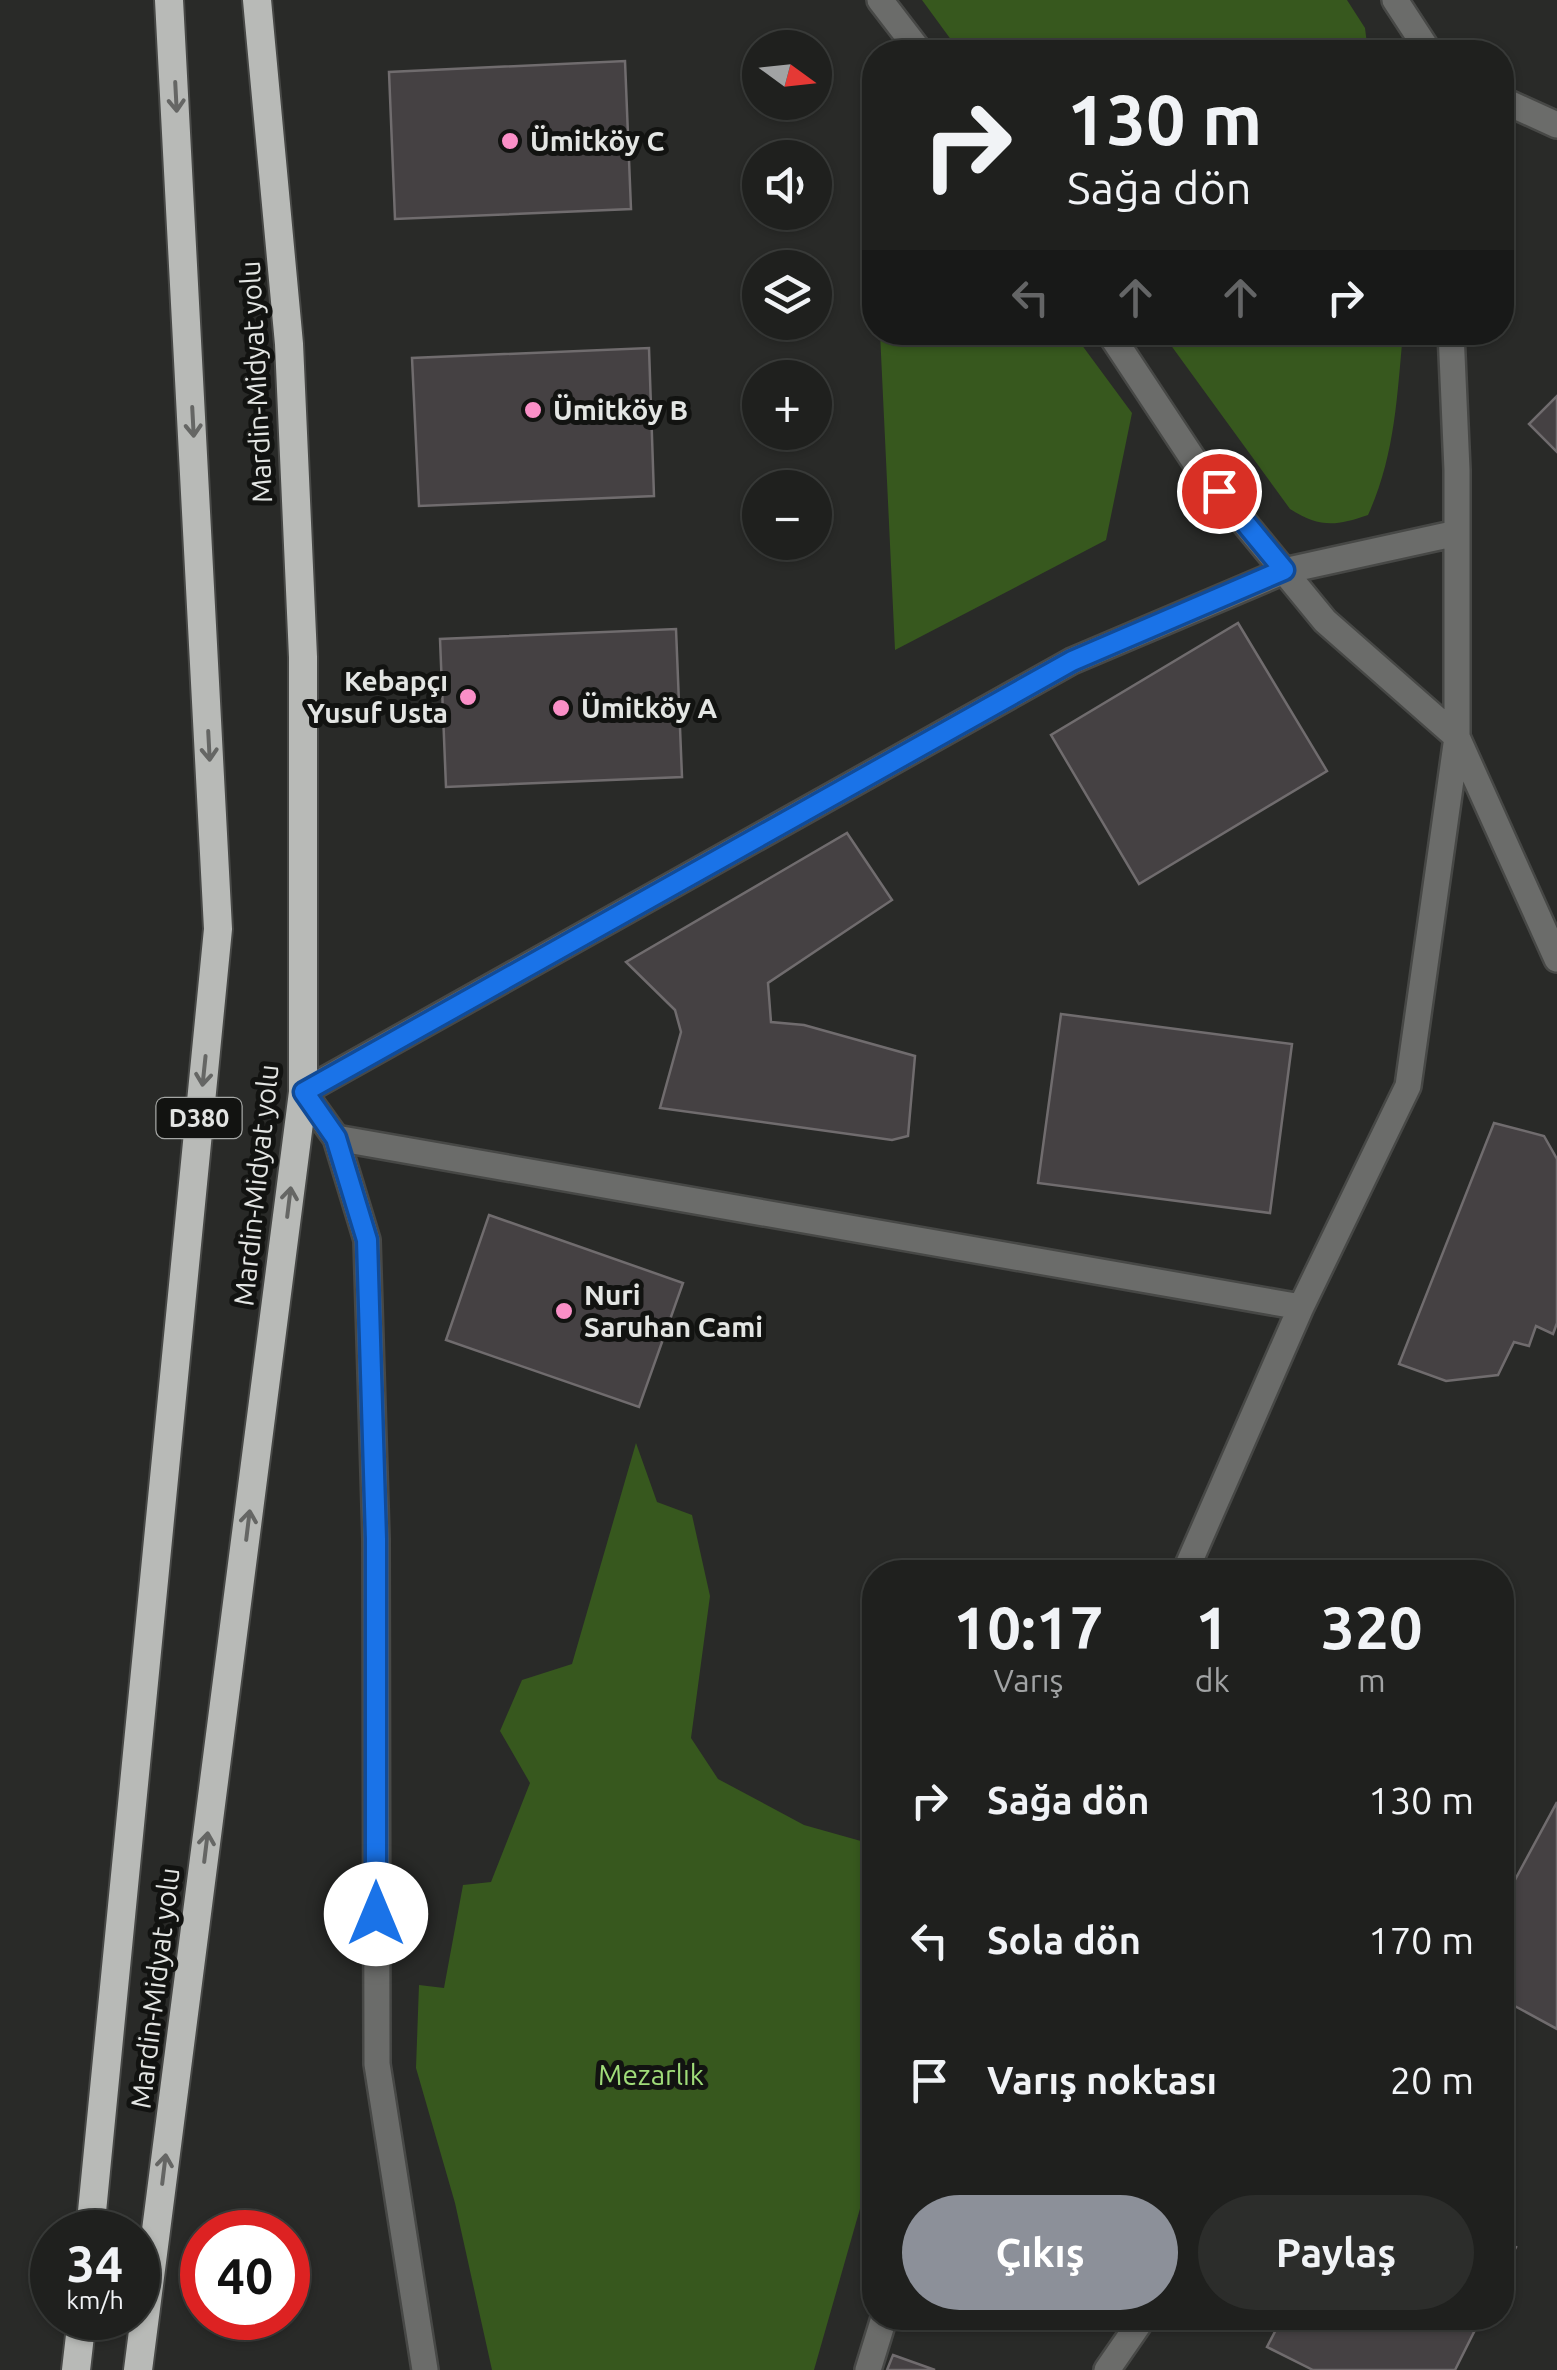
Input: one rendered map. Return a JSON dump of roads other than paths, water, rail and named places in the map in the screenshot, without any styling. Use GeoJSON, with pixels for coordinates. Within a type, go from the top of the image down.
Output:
{"type":"FeatureCollection","features":[{"type":"Feature","properties":{"kind":"highway","name":"Mardin-Midyat yolu"},"geometry":{"type":"LineString","coordinates":[[92,2210],[218,929],[170,0]]}},
{"type":"Feature","properties":{"kind":"highway","name":"Mardin-Midyat yolu"},"geometry":{"type":"LineString","coordinates":[[138,2370],[304,1092],[302,637],[289,344],[257,0]]}},
{"type":"Feature","properties":{"kind":"highway"},"geometry":{"type":"LineString","coordinates":[[76,2370],[79,2340]]}},
{"type":"Feature","properties":{"kind":"street"},"geometry":{"type":"LineString","coordinates":[[880,0],[911,40]]}},
{"type":"Feature","properties":{"kind":"street"},"geometry":{"type":"LineString","coordinates":[[1394,0],[1421,40]]}},
{"type":"Feature","properties":{"kind":"street"},"geometry":{"type":"LineString","coordinates":[[1514,105],[1557,125]]}},
{"type":"Feature","properties":{"kind":"street"},"geometry":{"type":"LineString","coordinates":[[1118,345],[1198,465],[1325,621],[1457,737],[1557,959]]}},
{"type":"Feature","properties":{"kind":"street"},"geometry":{"type":"LineString","coordinates":[[1190,1560],[1301,1306],[1408,1086],[1457,737],[1458,533],[1451,345]]}},
{"type":"Feature","properties":{"kind":"street"},"geometry":{"type":"LineString","coordinates":[[425,2370],[376,2064],[376,1539],[367,1240],[336,1138],[304,1092],[1072,661],[1284,570],[1458,533]]}},
{"type":"Feature","properties":{"kind":"street"},"geometry":{"type":"LineString","coordinates":[[336,1138],[1301,1306]]}},
{"type":"Feature","properties":{"kind":"street"},"geometry":{"type":"LineString","coordinates":[[868,2370],[880,2330]]}},
{"type":"Feature","properties":{"kind":"street"},"geometry":{"type":"LineString","coordinates":[[1107,2370],[1135,2330]]}},
{"type":"Feature","properties":{"kind":"place","name":"Ümitköy C"},"geometry":{"type":"Point","coordinates":[510,141]}},
{"type":"Feature","properties":{"kind":"place","name":"Ümitköy B"},"geometry":{"type":"Point","coordinates":[533,410]}},
{"type":"Feature","properties":{"kind":"place","name":"Kebapçı Yusuf Usta"},"geometry":{"type":"Point","coordinates":[468,697]}},
{"type":"Feature","properties":{"kind":"place","name":"Ümitköy A"},"geometry":{"type":"Point","coordinates":[561,708]}},
{"type":"Feature","properties":{"kind":"place","name":"Nuri Saruhan Cami"},"geometry":{"type":"Point","coordinates":[564,1311]}},
{"type":"Feature","properties":{"kind":"park label","name":"Mezarlık"},"geometry":{"type":"Point","coordinates":[651,2075]}}]}
